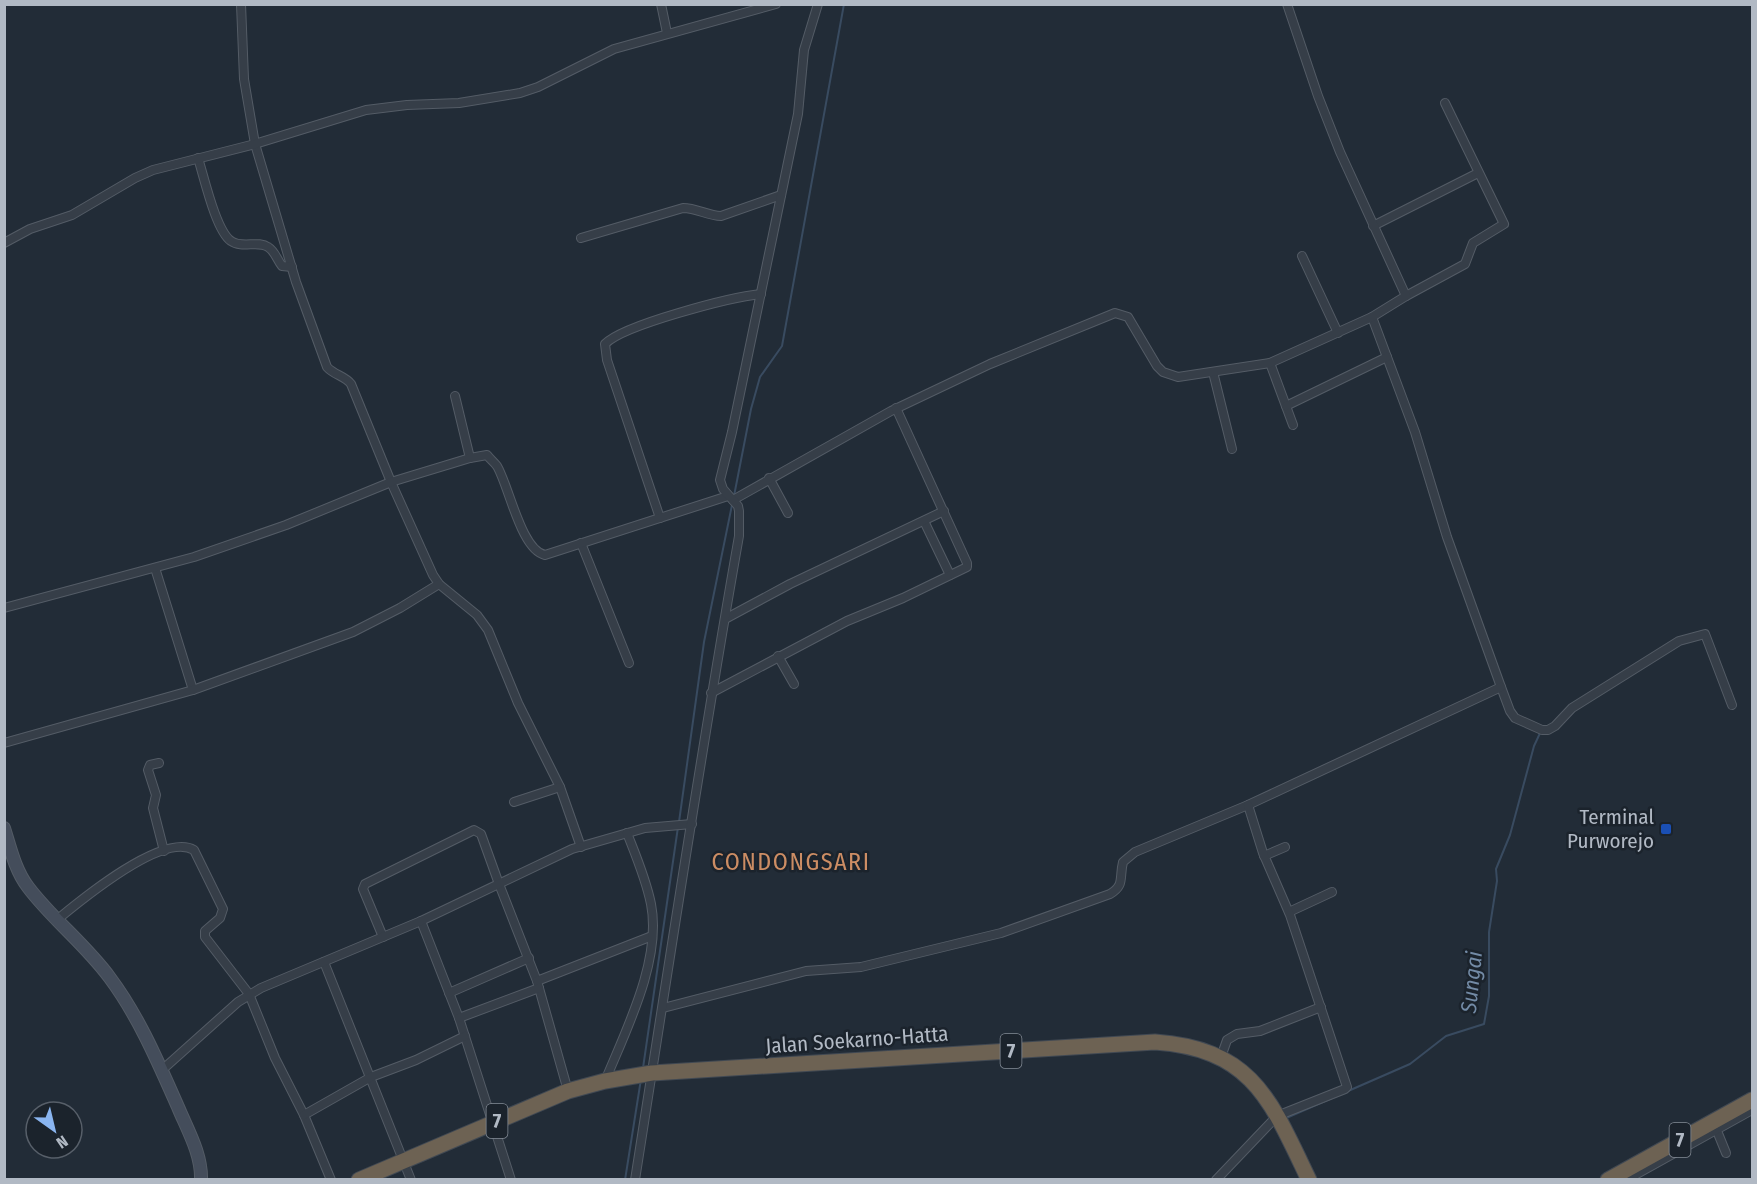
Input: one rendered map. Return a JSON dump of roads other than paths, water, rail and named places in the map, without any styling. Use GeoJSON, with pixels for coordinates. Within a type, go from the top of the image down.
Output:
{"type":"FeatureCollection","features":[{"type":"Feature","properties":{"kind":"highway","name":"Jalan Soekarno-Hatta"},"geometry":{"type":"LineString","coordinates":[[359,1179],[568,1091],[645,1074],[1155,1042],[1181,1044],[1221,1057],[1253,1080],[1277,1116],[1309,1179]]}},
{"type":"Feature","properties":{"kind":"highway","name":"7"},"geometry":{"type":"LineString","coordinates":[[1608,1179],[1715,1126],[1752,1100]]}},
{"type":"Feature","properties":{"kind":"main road"},"geometry":{"type":"LineString","coordinates":[[5,834],[15,863],[28,886],[98,962],[135,1014],[162,1070],[199,1159],[201,1179]]}},
{"type":"Feature","properties":{"kind":"street"},"geometry":{"type":"LineString","coordinates":[[241,4],[244,79],[255,144],[292,267],[327,367],[332,372],[346,378],[351,384],[391,482],[433,575],[439,584],[477,615],[488,630],[524,714],[560,787],[581,847]]}},
{"type":"Feature","properties":{"kind":"street"},"geometry":{"type":"LineString","coordinates":[[661,4],[667,33]]}},
{"type":"Feature","properties":{"kind":"street"},"geometry":{"type":"LineString","coordinates":[[4,243],[30,229],[72,215],[153,170],[255,144],[366,110],[408,105],[459,103],[528,91],[614,49],[776,4]]}},
{"type":"Feature","properties":{"kind":"street"},"geometry":{"type":"LineString","coordinates":[[635,1179],[645,1074],[663,1008],[711,693],[739,536],[739,511],[721,486],[720,480],[798,114],[804,50],[818,4]]}},
{"type":"Feature","properties":{"kind":"street"},"geometry":{"type":"LineString","coordinates":[[1287,4],[1318,96],[1373,226],[1406,296]]}},
{"type":"Feature","properties":{"kind":"street"},"geometry":{"type":"LineString","coordinates":[[4,608],[155,568],[256,536],[391,482],[487,455],[496,465],[521,526],[534,549],[545,555],[730,498],[896,408],[990,364],[1115,313],[1128,317],[1157,366],[1163,372],[1178,377],[1270,363],[1372,317],[1465,264],[1473,243],[1504,224],[1445,103]]}},
{"type":"Feature","properties":{"kind":"street"},"geometry":{"type":"LineString","coordinates":[[198,158],[219,223],[230,240],[239,244],[269,247],[282,266],[292,267]]}},
{"type":"Feature","properties":{"kind":"street"},"geometry":{"type":"LineString","coordinates":[[1373,226],[1478,173]]}},
{"type":"Feature","properties":{"kind":"street"},"geometry":{"type":"LineString","coordinates":[[581,238],[683,208],[692,208],[714,216],[721,216],[781,195]]}},
{"type":"Feature","properties":{"kind":"street"},"geometry":{"type":"LineString","coordinates":[[1302,256],[1338,333]]}},
{"type":"Feature","properties":{"kind":"street"},"geometry":{"type":"LineString","coordinates":[[660,518],[607,360],[604,344],[612,337],[637,327],[718,302],[760,294]]}},
{"type":"Feature","properties":{"kind":"street"},"geometry":{"type":"LineString","coordinates":[[1372,317],[1415,432],[1448,537],[1501,687],[1515,718],[1542,730],[1548,730],[1572,708],[1678,641],[1705,634],[1732,705]]}},
{"type":"Feature","properties":{"kind":"street"},"geometry":{"type":"LineString","coordinates":[[1286,406],[1387,357]]}},
{"type":"Feature","properties":{"kind":"street"},"geometry":{"type":"LineString","coordinates":[[1270,363],[1293,426]]}},
{"type":"Feature","properties":{"kind":"street"},"geometry":{"type":"LineString","coordinates":[[1213,372],[1232,449]]}},
{"type":"Feature","properties":{"kind":"street"},"geometry":{"type":"LineString","coordinates":[[454,396],[470,458]]}},
{"type":"Feature","properties":{"kind":"street"},"geometry":{"type":"LineString","coordinates":[[711,693],[847,621],[903,598],[968,565],[896,408]]}},
{"type":"Feature","properties":{"kind":"street"},"geometry":{"type":"LineString","coordinates":[[770,478],[788,513]]}},
{"type":"Feature","properties":{"kind":"street"},"geometry":{"type":"LineString","coordinates":[[725,619],[790,584],[944,511]]}},
{"type":"Feature","properties":{"kind":"street"},"geometry":{"type":"LineString","coordinates":[[924,521],[950,575]]}},
{"type":"Feature","properties":{"kind":"street"},"geometry":{"type":"LineString","coordinates":[[581,543],[629,663]]}},
{"type":"Feature","properties":{"kind":"street"},"geometry":{"type":"LineString","coordinates":[[155,568],[193,690]]}},
{"type":"Feature","properties":{"kind":"street"},"geometry":{"type":"LineString","coordinates":[[4,743],[193,690],[353,632],[400,608],[439,584]]}},
{"type":"Feature","properties":{"kind":"street"},"geometry":{"type":"LineString","coordinates":[[778,656],[794,684]]}},
{"type":"Feature","properties":{"kind":"street"},"geometry":{"type":"LineString","coordinates":[[663,1008],[806,971],[861,967],[1001,933],[1110,894],[1121,885],[1121,869],[1126,858],[1135,852],[1248,805],[1501,687]]}},
{"type":"Feature","properties":{"kind":"street"},"geometry":{"type":"LineString","coordinates":[[159,763],[150,765],[148,768],[156,795],[153,808],[164,851]]}},
{"type":"Feature","properties":{"kind":"street"},"geometry":{"type":"LineString","coordinates":[[514,802],[560,787]]}},
{"type":"Feature","properties":{"kind":"street"},"geometry":{"type":"LineString","coordinates":[[1216,1179],[1277,1116],[1346,1088],[1289,912],[1264,856],[1248,805]]}},
{"type":"Feature","properties":{"kind":"street"},"geometry":{"type":"LineString","coordinates":[[162,1070],[249,994],[421,921],[581,847],[645,828],[692,824]]}},
{"type":"Feature","properties":{"kind":"street"},"geometry":{"type":"LineString","coordinates":[[383,937],[363,889],[365,884],[474,830],[482,834],[538,984],[568,1091]]}},
{"type":"Feature","properties":{"kind":"street"},"geometry":{"type":"LineString","coordinates":[[605,1081],[623,1042],[640,994],[652,936],[651,905],[642,872],[627,833]]}},
{"type":"Feature","properties":{"kind":"street"},"geometry":{"type":"LineString","coordinates":[[58,919],[114,876],[134,864],[164,851],[184,847],[194,850],[223,909],[220,918],[205,931],[205,937],[249,994],[275,1058],[304,1115],[331,1179]]}},
{"type":"Feature","properties":{"kind":"street"},"geometry":{"type":"LineString","coordinates":[[1264,856],[1285,847]]}},
{"type":"Feature","properties":{"kind":"street"},"geometry":{"type":"LineString","coordinates":[[1289,912],[1332,892]]}},
{"type":"Feature","properties":{"kind":"street"},"geometry":{"type":"LineString","coordinates":[[421,921],[459,1018],[511,1179]]}},
{"type":"Feature","properties":{"kind":"street"},"geometry":{"type":"LineString","coordinates":[[459,1018],[652,936]]}},
{"type":"Feature","properties":{"kind":"street"},"geometry":{"type":"LineString","coordinates":[[449,993],[529,958]]}},
{"type":"Feature","properties":{"kind":"street"},"geometry":{"type":"LineString","coordinates":[[324,962],[411,1179]]}},
{"type":"Feature","properties":{"kind":"street"},"geometry":{"type":"LineString","coordinates":[[1221,1057],[1227,1041],[1237,1034],[1260,1031],[1321,1007]]}},
{"type":"Feature","properties":{"kind":"street"},"geometry":{"type":"LineString","coordinates":[[304,1115],[371,1077],[416,1060],[465,1036]]}},
{"type":"Feature","properties":{"kind":"street"},"geometry":{"type":"LineString","coordinates":[[1626,1179],[1715,1126],[1752,1110]]}},
{"type":"Feature","properties":{"kind":"street"},"geometry":{"type":"LineString","coordinates":[[1715,1126],[1726,1153]]}},
{"type":"Feature","properties":{"kind":"waterway"},"geometry":{"type":"LineString","coordinates":[[734,496],[751,409],[760,377],[782,346],[844,4]]}},
{"type":"Feature","properties":{"kind":"waterway"},"geometry":{"type":"LineString","coordinates":[[679,822],[704,642],[732,505]]}},
{"type":"Feature","properties":{"kind":"waterway","name":"Sungai"},"geometry":{"type":"LineString","coordinates":[[1284,1119],[1410,1064],[1446,1036],[1484,1024],[1489,996],[1489,932],[1497,881],[1496,869],[1510,835],[1534,746],[1541,731]]}},
{"type":"Feature","properties":{"kind":"waterway"},"geometry":{"type":"LineString","coordinates":[[643,1068],[678,827]]}},
{"type":"Feature","properties":{"kind":"waterway"},"geometry":{"type":"LineString","coordinates":[[625,1180],[641,1079]]}},
{"type":"Feature","properties":{"kind":"place","name":"Terminal Purworejo"},"geometry":{"type":"Point","coordinates":[1666,829]}},
{"type":"Feature","properties":{"kind":"district","name":"CONDONGSARI"},"geometry":{"type":"Point","coordinates":[791,862]}}]}
